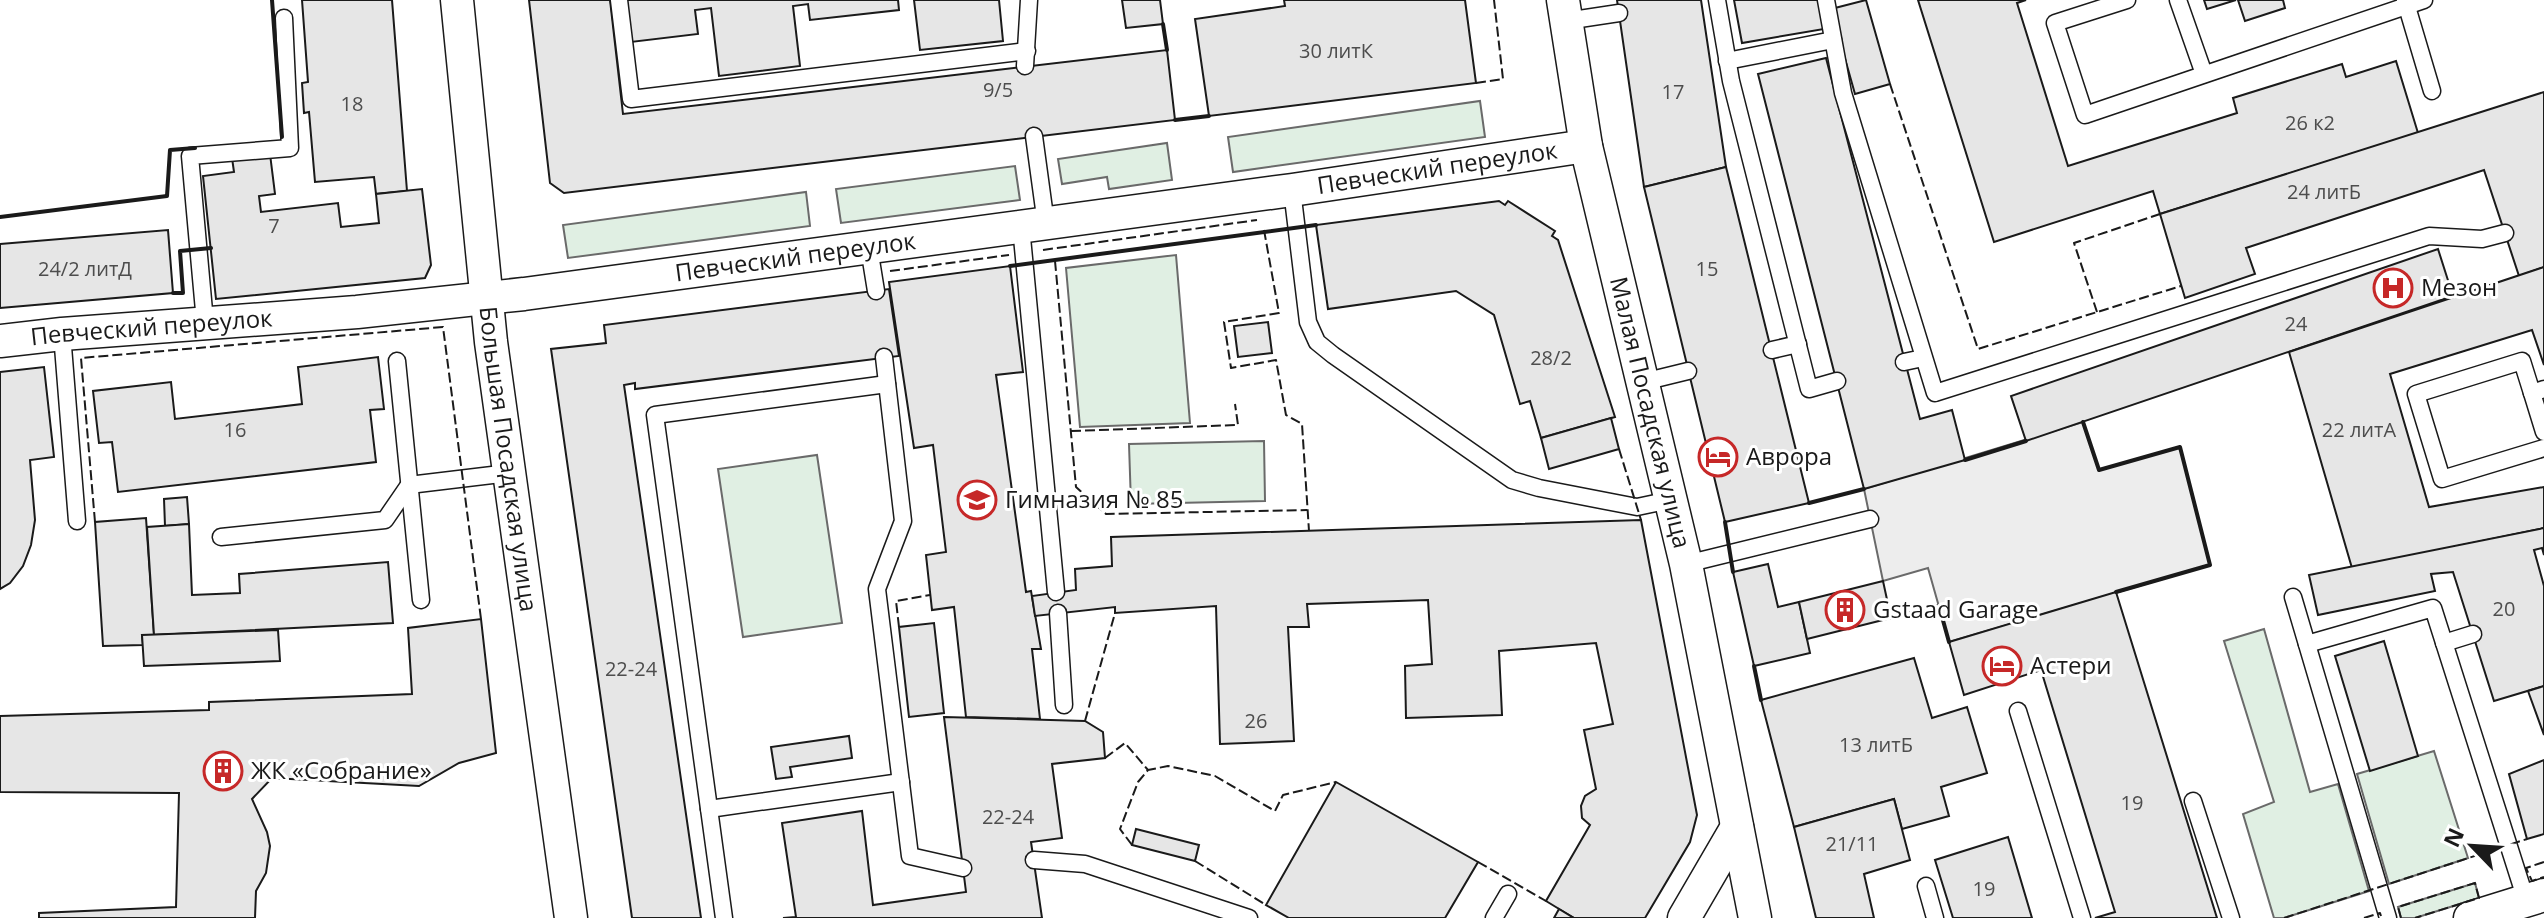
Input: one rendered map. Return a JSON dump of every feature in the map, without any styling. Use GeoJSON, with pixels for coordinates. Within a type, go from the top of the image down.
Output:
{"type":"FeatureCollection","features":[{"type":"Feature","properties":{"kind":"street","name":"Большая Посадская улица"},"geometry":{"type":"LineString","coordinates":[[457,0],[487,298],[571,918]]}},
{"type":"Feature","properties":{"kind":"street","name":"Малая Посадская улица"},"geometry":{"type":"LineString","coordinates":[[1565,10],[1586,146],[1686,564],[1755,918]]}},
{"type":"Feature","properties":{"kind":"street","name":"Певческий переулок"},"geometry":{"type":"LineString","coordinates":[[0,341],[357,312],[487,298],[1034,226],[1586,146]]}},
{"type":"Feature","properties":{"kind":"street"},"geometry":{"type":"LineString","coordinates":[[1684,918],[1737,827]]}},
{"type":"Feature","properties":{"kind":"street"},"geometry":{"type":"LineString","coordinates":[[2470,918],[2535,898]]}},
{"type":"Feature","properties":{"kind":"lane"},"geometry":{"type":"LineString","coordinates":[[619,0],[631,99],[1026,59],[1029,0]]}},
{"type":"Feature","properties":{"kind":"lane"},"geometry":{"type":"LineString","coordinates":[[1701,1],[1708,0]]}},
{"type":"Feature","properties":{"kind":"lane"},"geometry":{"type":"LineString","coordinates":[[1717,0],[1727,61],[1809,389],[1837,381]]}},
{"type":"Feature","properties":{"kind":"lane"},"geometry":{"type":"LineString","coordinates":[[1826,0],[1843,93],[1935,393],[2429,236],[2482,239],[2505,233]]}},
{"type":"Feature","properties":{"kind":"lane"},"geometry":{"type":"LineString","coordinates":[[2127,0],[2055,23],[2085,115],[2406,3],[2424,0]]}},
{"type":"Feature","properties":{"kind":"lane"},"geometry":{"type":"LineString","coordinates":[[2178,0],[2204,74]]}},
{"type":"Feature","properties":{"kind":"lane"},"geometry":{"type":"LineString","coordinates":[[2406,3],[2432,91]]}},
{"type":"Feature","properties":{"kind":"lane"},"geometry":{"type":"LineString","coordinates":[[1565,10],[1619,13]]}},
{"type":"Feature","properties":{"kind":"lane"},"geometry":{"type":"LineString","coordinates":[[205,322],[190,156],[290,148],[284,18]]}},
{"type":"Feature","properties":{"kind":"lane"},"geometry":{"type":"LineString","coordinates":[[1727,61],[1833,40]]}},
{"type":"Feature","properties":{"kind":"lane"},"geometry":{"type":"LineString","coordinates":[[1034,136],[1034,226],[1056,592]]}},
{"type":"Feature","properties":{"kind":"lane"},"geometry":{"type":"LineString","coordinates":[[1292,190],[1308,322],[1317,342],[1512,480],[1637,507],[1670,500]]}},
{"type":"Feature","properties":{"kind":"lane"},"geometry":{"type":"LineString","coordinates":[[869,248],[876,291]]}},
{"type":"Feature","properties":{"kind":"lane"},"geometry":{"type":"LineString","coordinates":[[62,334],[77,521]]}},
{"type":"Feature","properties":{"kind":"lane"},"geometry":{"type":"LineString","coordinates":[[1772,350],[1798,344]]}},
{"type":"Feature","properties":{"kind":"lane"},"geometry":{"type":"LineString","coordinates":[[884,357],[903,521],[877,589],[910,856],[963,868]]}},
{"type":"Feature","properties":{"kind":"lane"},"geometry":{"type":"LineString","coordinates":[[1904,362],[1923,358]]}},
{"type":"Feature","properties":{"kind":"lane"},"geometry":{"type":"LineString","coordinates":[[397,361],[421,600]]}},
{"type":"Feature","properties":{"kind":"lane"},"geometry":{"type":"LineString","coordinates":[[2544,432],[2538,391],[2522,361],[2416,394],[2442,479],[2544,448]]}},
{"type":"Feature","properties":{"kind":"lane"},"geometry":{"type":"LineString","coordinates":[[1643,382],[1688,371]]}},
{"type":"Feature","properties":{"kind":"lane"},"geometry":{"type":"LineString","coordinates":[[724,918],[655,415],[887,384]]}},
{"type":"Feature","properties":{"kind":"lane"},"geometry":{"type":"LineString","coordinates":[[221,537],[385,520],[409,485],[509,473]]}},
{"type":"Feature","properties":{"kind":"lane"},"geometry":{"type":"LineString","coordinates":[[1686,564],[1870,519]]}},
{"type":"Feature","properties":{"kind":"lane"},"geometry":{"type":"LineString","coordinates":[[2293,597],[2388,918]]}},
{"type":"Feature","properties":{"kind":"lane"},"geometry":{"type":"LineString","coordinates":[[2307,644],[2433,608],[2535,898]]}},
{"type":"Feature","properties":{"kind":"lane"},"geometry":{"type":"LineString","coordinates":[[1058,613],[1064,705]]}},
{"type":"Feature","properties":{"kind":"lane"},"geometry":{"type":"LineString","coordinates":[[2444,643],[2473,634]]}},
{"type":"Feature","properties":{"kind":"lane"},"geometry":{"type":"LineString","coordinates":[[2018,711],[2082,918]]}},
{"type":"Feature","properties":{"kind":"lane"},"geometry":{"type":"LineString","coordinates":[[709,809],[901,782]]}},
{"type":"Feature","properties":{"kind":"lane"},"geometry":{"type":"LineString","coordinates":[[2193,801],[2231,918]]}},
{"type":"Feature","properties":{"kind":"lane"},"geometry":{"type":"LineString","coordinates":[[1034,860],[1085,864],[1249,918]]}},
{"type":"Feature","properties":{"kind":"lane"},"geometry":{"type":"LineString","coordinates":[[1926,886],[1935,918]]}},
{"type":"Feature","properties":{"kind":"lane"},"geometry":{"type":"LineString","coordinates":[[1494,918],[1508,894]]}},
{"type":"Feature","properties":{"kind":"green space"},"geometry":{"type":"Polygon","coordinates":[[[1480,101],[1485,137],[1233,172],[1228,137],[1480,101]]]}},
{"type":"Feature","properties":{"kind":"green space"},"geometry":{"type":"Polygon","coordinates":[[[1167,143],[1172,180],[1109,189],[1107,177],[1062,184],[1058,159],[1167,143]]]}},
{"type":"Feature","properties":{"kind":"green space"},"geometry":{"type":"Polygon","coordinates":[[[1015,166],[1020,200],[841,223],[836,189],[1015,166]]]}},
{"type":"Feature","properties":{"kind":"green space"},"geometry":{"type":"Polygon","coordinates":[[[806,192],[810,226],[568,258],[563,225],[806,192]]]}},
{"type":"Feature","properties":{"kind":"green space"},"geometry":{"type":"Polygon","coordinates":[[[1176,255],[1190,423],[1080,427],[1066,268],[1176,255]]]}},
{"type":"Feature","properties":{"kind":"green space"},"geometry":{"type":"Polygon","coordinates":[[[1264,441],[1265,501],[1131,504],[1129,444],[1264,441]]]}},
{"type":"Feature","properties":{"kind":"green space"},"geometry":{"type":"Polygon","coordinates":[[[817,455],[842,623],[743,637],[718,469],[817,455]]]}},
{"type":"Feature","properties":{"kind":"green space"},"geometry":{"type":"Polygon","coordinates":[[[2264,629],[2310,792],[2338,784],[2369,891],[2284,918],[2274,918],[2243,814],[2274,802],[2224,641],[2264,629]]]}},
{"type":"Feature","properties":{"kind":"green space"},"geometry":{"type":"Polygon","coordinates":[[[2434,751],[2468,858],[2389,884],[2357,774],[2434,751]]]}},
{"type":"Feature","properties":{"kind":"green space"},"geometry":{"type":"Polygon","coordinates":[[[2475,883],[2479,898],[2415,918],[2401,918],[2398,907],[2475,883]]]}},
{"type":"Feature","properties":{"kind":"shaded area"},"geometry":{"type":"Polygon","coordinates":[[[2083,422],[2099,470],[2180,447],[2210,565],[1949,642],[1928,568],[1883,581],[1864,489],[2083,422]]]}},
{"type":"Feature","properties":{"kind":"building"},"geometry":{"type":"Polygon","coordinates":[[[302,0],[392,0],[407,191],[376,194],[374,177],[315,182],[309,112],[304,113],[302,83],[308,82],[302,0]]]}},
{"type":"Feature","properties":{"kind":"building"},"geometry":{"type":"Polygon","coordinates":[[[529,0],[610,0],[623,114],[1167,50],[1175,120],[564,193],[550,183],[529,0]]]}},
{"type":"Feature","properties":{"kind":"building"},"geometry":{"type":"Polygon","coordinates":[[[626,0],[898,0],[899,10],[810,20],[808,4],[793,6],[800,66],[719,76],[711,8],[695,10],[698,34],[631,42],[626,0]]]}},
{"type":"Feature","properties":{"kind":"building"},"geometry":{"type":"Polygon","coordinates":[[[914,0],[999,0],[1003,41],[920,50],[914,0]]]}},
{"type":"Feature","properties":{"kind":"building"},"geometry":{"type":"Polygon","coordinates":[[[1122,0],[1160,0],[1163,24],[1126,28],[1122,0]]]}},
{"type":"Feature","properties":{"kind":"building"},"geometry":{"type":"Polygon","coordinates":[[[1284,0],[1465,0],[1476,83],[1209,116],[1195,19],[1285,6],[1284,0]]]}},
{"type":"Feature","properties":{"kind":"building"},"geometry":{"type":"Polygon","coordinates":[[[1617,0],[1701,0],[1726,167],[1644,187],[1617,0]]]}},
{"type":"Feature","properties":{"kind":"building"},"geometry":{"type":"Polygon","coordinates":[[[1734,0],[1819,0],[1824,29],[1742,43],[1734,0]]]}},
{"type":"Feature","properties":{"kind":"building"},"geometry":{"type":"Polygon","coordinates":[[[1866,0],[1890,84],[1855,94],[1831,9],[1866,0]]]}},
{"type":"Feature","properties":{"kind":"building"},"geometry":{"type":"Polygon","coordinates":[[[1918,0],[2026,0],[2017,3],[2068,166],[2237,113],[2233,98],[2342,64],[2346,77],[2396,61],[2418,133],[2160,214],[2153,191],[1994,242],[1918,0]]]}},
{"type":"Feature","properties":{"kind":"building"},"geometry":{"type":"Polygon","coordinates":[[[2204,0],[2236,0],[2207,9],[2204,0]]]}},
{"type":"Feature","properties":{"kind":"building"},"geometry":{"type":"Polygon","coordinates":[[[2238,0],[2283,0],[2285,8],[2245,21],[2238,0]]]}},
{"type":"Feature","properties":{"kind":"building"},"geometry":{"type":"Polygon","coordinates":[[[1826,58],[1920,419],[1952,410],[1965,460],[1864,489],[1758,74],[1826,58]]]}},
{"type":"Feature","properties":{"kind":"building"},"geometry":{"type":"Polygon","coordinates":[[[2544,92],[2544,267],[2519,276],[2484,170],[2246,248],[2255,274],[2185,298],[2160,214],[2544,92]]]}},
{"type":"Feature","properties":{"kind":"building"},"geometry":{"type":"Polygon","coordinates":[[[270,154],[275,194],[259,196],[261,212],[338,203],[341,227],[379,223],[376,194],[422,189],[431,265],[425,278],[216,299],[203,176],[234,172],[232,158],[270,154]]]}},
{"type":"Feature","properties":{"kind":"building"},"geometry":{"type":"Polygon","coordinates":[[[1726,167],[1809,503],[1725,522],[1644,187],[1726,167]]]}},
{"type":"Feature","properties":{"kind":"building"},"geometry":{"type":"Polygon","coordinates":[[[1499,201],[1505,205],[1508,201],[1555,231],[1552,236],[1558,240],[1615,417],[1541,438],[1530,401],[1520,404],[1494,315],[1456,291],[1328,309],[1316,225],[1499,201]]]}},
{"type":"Feature","properties":{"kind":"building"},"geometry":{"type":"Polygon","coordinates":[[[168,230],[173,293],[0,308],[0,244],[168,230]]]}},
{"type":"Feature","properties":{"kind":"building"},"geometry":{"type":"Polygon","coordinates":[[[2438,249],[2453,296],[2026,441],[2011,396],[2438,249]]]}},
{"type":"Feature","properties":{"kind":"building","name":"Гимназия № 85"},"geometry":{"type":"Polygon","coordinates":[[[1010,266],[1023,372],[996,375],[1026,592],[1031,591],[1041,649],[1032,649],[1040,719],[966,717],[954,607],[932,610],[926,555],[946,552],[933,445],[914,448],[889,282],[1010,266]]]}},
{"type":"Feature","properties":{"kind":"building"},"geometry":{"type":"Polygon","coordinates":[[[2544,267],[2544,365],[2532,330],[2390,374],[2429,507],[2544,487],[2544,528],[2352,568],[2289,352],[2544,267]]]}},
{"type":"Feature","properties":{"kind":"building"},"geometry":{"type":"Polygon","coordinates":[[[889,289],[899,356],[635,389],[635,383],[624,385],[701,918],[632,918],[551,349],[606,343],[604,325],[889,289]]]}},
{"type":"Feature","properties":{"kind":"building"},"geometry":{"type":"Polygon","coordinates":[[[1268,322],[1272,353],[1238,357],[1234,326],[1268,322]]]}},
{"type":"Feature","properties":{"kind":"building"},"geometry":{"type":"Polygon","coordinates":[[[378,357],[384,409],[370,410],[376,462],[118,492],[112,442],[99,443],[93,391],[171,382],[175,419],[302,404],[298,367],[378,357]]]}},
{"type":"Feature","properties":{"kind":"building"},"geometry":{"type":"Polygon","coordinates":[[[44,367],[54,457],[30,460],[35,520],[31,545],[23,566],[10,583],[0,589],[0,372],[44,367]]]}},
{"type":"Feature","properties":{"kind":"building"},"geometry":{"type":"Polygon","coordinates":[[[1611,418],[1619,449],[1549,469],[1541,438],[1611,418]]]}},
{"type":"Feature","properties":{"kind":"building"},"geometry":{"type":"Polygon","coordinates":[[[187,497],[189,524],[165,526],[164,499],[187,497]]]}},
{"type":"Feature","properties":{"kind":"building"},"geometry":{"type":"Polygon","coordinates":[[[146,518],[154,635],[142,635],[143,645],[103,646],[95,522],[146,518]]]}},
{"type":"Feature","properties":{"kind":"building"},"geometry":{"type":"Polygon","coordinates":[[[1641,520],[1697,815],[1690,842],[1645,918],[1574,918],[1546,901],[1590,825],[1582,818],[1581,806],[1585,796],[1596,789],[1584,730],[1613,724],[1596,643],[1499,651],[1502,715],[1406,718],[1405,666],[1432,664],[1428,600],[1307,604],[1309,627],[1288,627],[1294,741],[1220,744],[1216,606],[1115,613],[1115,607],[1035,616],[1032,596],[1076,590],[1075,569],[1112,566],[1111,537],[1641,520]]]}},
{"type":"Feature","properties":{"kind":"building"},"geometry":{"type":"Polygon","coordinates":[[[189,524],[192,595],[240,593],[239,574],[388,562],[393,623],[154,635],[147,527],[189,524]]]}},
{"type":"Feature","properties":{"kind":"building"},"geometry":{"type":"Polygon","coordinates":[[[2544,528],[2544,555],[2542,548],[2534,550],[2544,586],[2544,686],[2494,701],[2453,572],[2431,574],[2435,591],[2318,615],[2309,575],[2544,528]]]}},
{"type":"Feature","properties":{"kind":"building"},"geometry":{"type":"Polygon","coordinates":[[[1768,564],[1778,607],[1799,602],[1810,653],[1754,666],[1733,572],[1768,564]]]}},
{"type":"Feature","properties":{"kind":"building","name":"Gstaad Garage"},"geometry":{"type":"Polygon","coordinates":[[[1883,581],[1891,618],[1807,639],[1799,602],[1883,581]]]}},
{"type":"Feature","properties":{"kind":"building"},"geometry":{"type":"Polygon","coordinates":[[[2116,592],[2217,918],[2095,918],[2115,912],[2041,670],[1964,695],[1949,642],[2116,592]]]}},
{"type":"Feature","properties":{"kind":"building","name":"ЖК «Собрание»"},"geometry":{"type":"Polygon","coordinates":[[[481,619],[496,753],[459,763],[419,786],[272,778],[252,799],[270,846],[266,873],[256,891],[255,918],[39,918],[39,913],[176,907],[179,793],[0,792],[0,716],[209,710],[209,702],[412,694],[408,628],[481,619]]]}},
{"type":"Feature","properties":{"kind":"building"},"geometry":{"type":"Polygon","coordinates":[[[934,623],[944,713],[909,717],[899,627],[934,623]]]}},
{"type":"Feature","properties":{"kind":"building"},"geometry":{"type":"Polygon","coordinates":[[[278,630],[280,661],[144,666],[142,635],[278,630]]]}},
{"type":"Feature","properties":{"kind":"building"},"geometry":{"type":"Polygon","coordinates":[[[2384,641],[2418,756],[2370,771],[2335,656],[2384,641]]]}},
{"type":"Feature","properties":{"kind":"building"},"geometry":{"type":"Polygon","coordinates":[[[1914,658],[1932,718],[1967,707],[1987,773],[1941,787],[1949,816],[1902,829],[1894,799],[1794,827],[1761,700],[1914,658]]]}},
{"type":"Feature","properties":{"kind":"building"},"geometry":{"type":"Polygon","coordinates":[[[2544,686],[2544,735],[2528,691],[2544,686]]]}},
{"type":"Feature","properties":{"kind":"building"},"geometry":{"type":"Polygon","coordinates":[[[944,717],[1085,721],[1103,732],[1105,758],[1052,764],[1062,838],[1031,842],[1042,918],[783,918],[796,917],[782,823],[862,811],[873,905],[966,892],[944,717]]]}},
{"type":"Feature","properties":{"kind":"building"},"geometry":{"type":"Polygon","coordinates":[[[849,736],[852,758],[790,767],[792,777],[776,779],[771,747],[849,736]]]}},
{"type":"Feature","properties":{"kind":"building"},"geometry":{"type":"Polygon","coordinates":[[[2544,760],[2544,834],[2527,839],[2509,774],[2544,760]]]}},
{"type":"Feature","properties":{"kind":"building"},"geometry":{"type":"Polygon","coordinates":[[[1336,782],[1478,862],[1445,918],[1289,918],[1266,905],[1336,782]]]}},
{"type":"Feature","properties":{"kind":"building"},"geometry":{"type":"Polygon","coordinates":[[[1894,799],[1910,860],[1864,874],[1874,918],[1816,918],[1794,827],[1894,799]]]}},
{"type":"Feature","properties":{"kind":"building"},"geometry":{"type":"Polygon","coordinates":[[[1136,829],[1199,845],[1195,861],[1132,845],[1136,829]]]}},
{"type":"Feature","properties":{"kind":"building"},"geometry":{"type":"Polygon","coordinates":[[[2008,837],[2032,918],[1953,918],[1935,860],[2008,837]]]}},
{"type":"Feature","properties":{"kind":"building"},"geometry":{"type":"Polygon","coordinates":[[[1559,909],[1574,918],[1554,918],[1559,909]]]}},
{"type":"Feature","properties":{"kind":"fence"},"geometry":{"type":"LineString","coordinates":[[1476,83],[1503,79],[1494,0]]}},
{"type":"Feature","properties":{"kind":"fence"},"geometry":{"type":"LineString","coordinates":[[1890,84],[1978,349],[2181,286]]}},
{"type":"Feature","properties":{"kind":"fence"},"geometry":{"type":"LineString","coordinates":[[2097,312],[2074,243],[2160,214]]}},
{"type":"Feature","properties":{"kind":"fence"},"geometry":{"type":"LineString","coordinates":[[1043,250],[1257,220]]}},
{"type":"Feature","properties":{"kind":"fence"},"geometry":{"type":"LineString","coordinates":[[1264,230],[1279,313],[1224,322],[1231,368],[1276,360],[1286,415],[1302,424],[1309,531]]}},
{"type":"Feature","properties":{"kind":"fence"},"geometry":{"type":"LineString","coordinates":[[890,271],[1009,255]]}},
{"type":"Feature","properties":{"kind":"fence"},"geometry":{"type":"LineString","coordinates":[[1055,261],[1076,487],[1106,514],[1307,510]]}},
{"type":"Feature","properties":{"kind":"fence"},"geometry":{"type":"LineString","coordinates":[[95,522],[81,358],[443,327],[481,619]]}},
{"type":"Feature","properties":{"kind":"fence"},"geometry":{"type":"LineString","coordinates":[[1071,431],[1238,425],[1235,404]]}},
{"type":"Feature","properties":{"kind":"fence"},"geometry":{"type":"LineString","coordinates":[[1619,449],[1641,520]]}},
{"type":"Feature","properties":{"kind":"fence"},"geometry":{"type":"LineString","coordinates":[[899,627],[896,601],[930,595]]}},
{"type":"Feature","properties":{"kind":"fence"},"geometry":{"type":"LineString","coordinates":[[1085,721],[1115,613]]}},
{"type":"Feature","properties":{"kind":"fence"},"geometry":{"type":"LineString","coordinates":[[1105,758],[1125,743],[1148,770]]}},
{"type":"Feature","properties":{"kind":"fence"},"geometry":{"type":"LineString","coordinates":[[1132,845],[1120,829],[1138,782],[1148,770],[1168,766],[1215,776],[1275,811],[1283,795],[1336,782]]}},
{"type":"Feature","properties":{"kind":"fence"},"geometry":{"type":"LineString","coordinates":[[2284,918],[2527,839]]}},
{"type":"Feature","properties":{"kind":"fence"},"geometry":{"type":"LineString","coordinates":[[1195,861],[1266,905]]}},
{"type":"Feature","properties":{"kind":"fence"},"geometry":{"type":"LineString","coordinates":[[1478,862],[1546,901]]}},
{"type":"Feature","properties":{"kind":"fence"},"geometry":{"type":"LineString","coordinates":[[2544,862],[2526,868],[2532,881],[2544,877]]}},
{"type":"Feature","properties":{"kind":"fence"},"geometry":{"type":"LineString","coordinates":[[2401,918],[2398,907],[2475,883],[2479,898],[2415,918]]}},
{"type":"Feature","properties":{"kind":"fence"},"geometry":{"type":"LineString","coordinates":[[2364,918],[2380,913],[2381,916]]}},
{"type":"Feature","properties":{"kind":"wall"},"geometry":{"type":"LineString","coordinates":[[272,0],[282,137]]}},
{"type":"Feature","properties":{"kind":"wall"},"geometry":{"type":"LineString","coordinates":[[1163,24],[1167,50]]}},
{"type":"Feature","properties":{"kind":"wall"},"geometry":{"type":"LineString","coordinates":[[1175,120],[1209,116]]}},
{"type":"Feature","properties":{"kind":"wall"},"geometry":{"type":"LineString","coordinates":[[0,217],[167,196],[170,150],[195,148]]}},
{"type":"Feature","properties":{"kind":"wall"},"geometry":{"type":"LineString","coordinates":[[1010,266],[1316,225]]}},
{"type":"Feature","properties":{"kind":"wall"},"geometry":{"type":"LineString","coordinates":[[173,293],[183,293],[180,251],[211,248]]}},
{"type":"Feature","properties":{"kind":"wall"},"geometry":{"type":"LineString","coordinates":[[2083,422],[2099,470],[2180,447],[2210,565],[2116,592]]}},
{"type":"Feature","properties":{"kind":"wall"},"geometry":{"type":"LineString","coordinates":[[1965,460],[2026,441]]}},
{"type":"Feature","properties":{"kind":"wall"},"geometry":{"type":"LineString","coordinates":[[1809,503],[1864,489]]}},
{"type":"Feature","properties":{"kind":"wall"},"geometry":{"type":"LineString","coordinates":[[1725,522],[1733,572]]}},
{"type":"Feature","properties":{"kind":"wall"},"geometry":{"type":"LineString","coordinates":[[1891,618],[1939,606],[1949,642]]}},
{"type":"Feature","properties":{"kind":"wall"},"geometry":{"type":"LineString","coordinates":[[1754,666],[1761,700]]}},
{"type":"Feature","properties":{"kind":"place","name":"Мезон"},"geometry":{"type":"Point","coordinates":[2393,288]}},
{"type":"Feature","properties":{"kind":"place","name":"Аврора"},"geometry":{"type":"Point","coordinates":[1718,457]}},
{"type":"Feature","properties":{"kind":"place","name":"Гимназия № 85"},"geometry":{"type":"Point","coordinates":[977,500]}},
{"type":"Feature","properties":{"kind":"place","name":"Gstaad Garage"},"geometry":{"type":"Point","coordinates":[1845,610]}},
{"type":"Feature","properties":{"kind":"place","name":"Астери"},"geometry":{"type":"Point","coordinates":[2002,666]}},
{"type":"Feature","properties":{"kind":"place","name":"ЖК «Собрание»"},"geometry":{"type":"Point","coordinates":[223,771]}}]}
